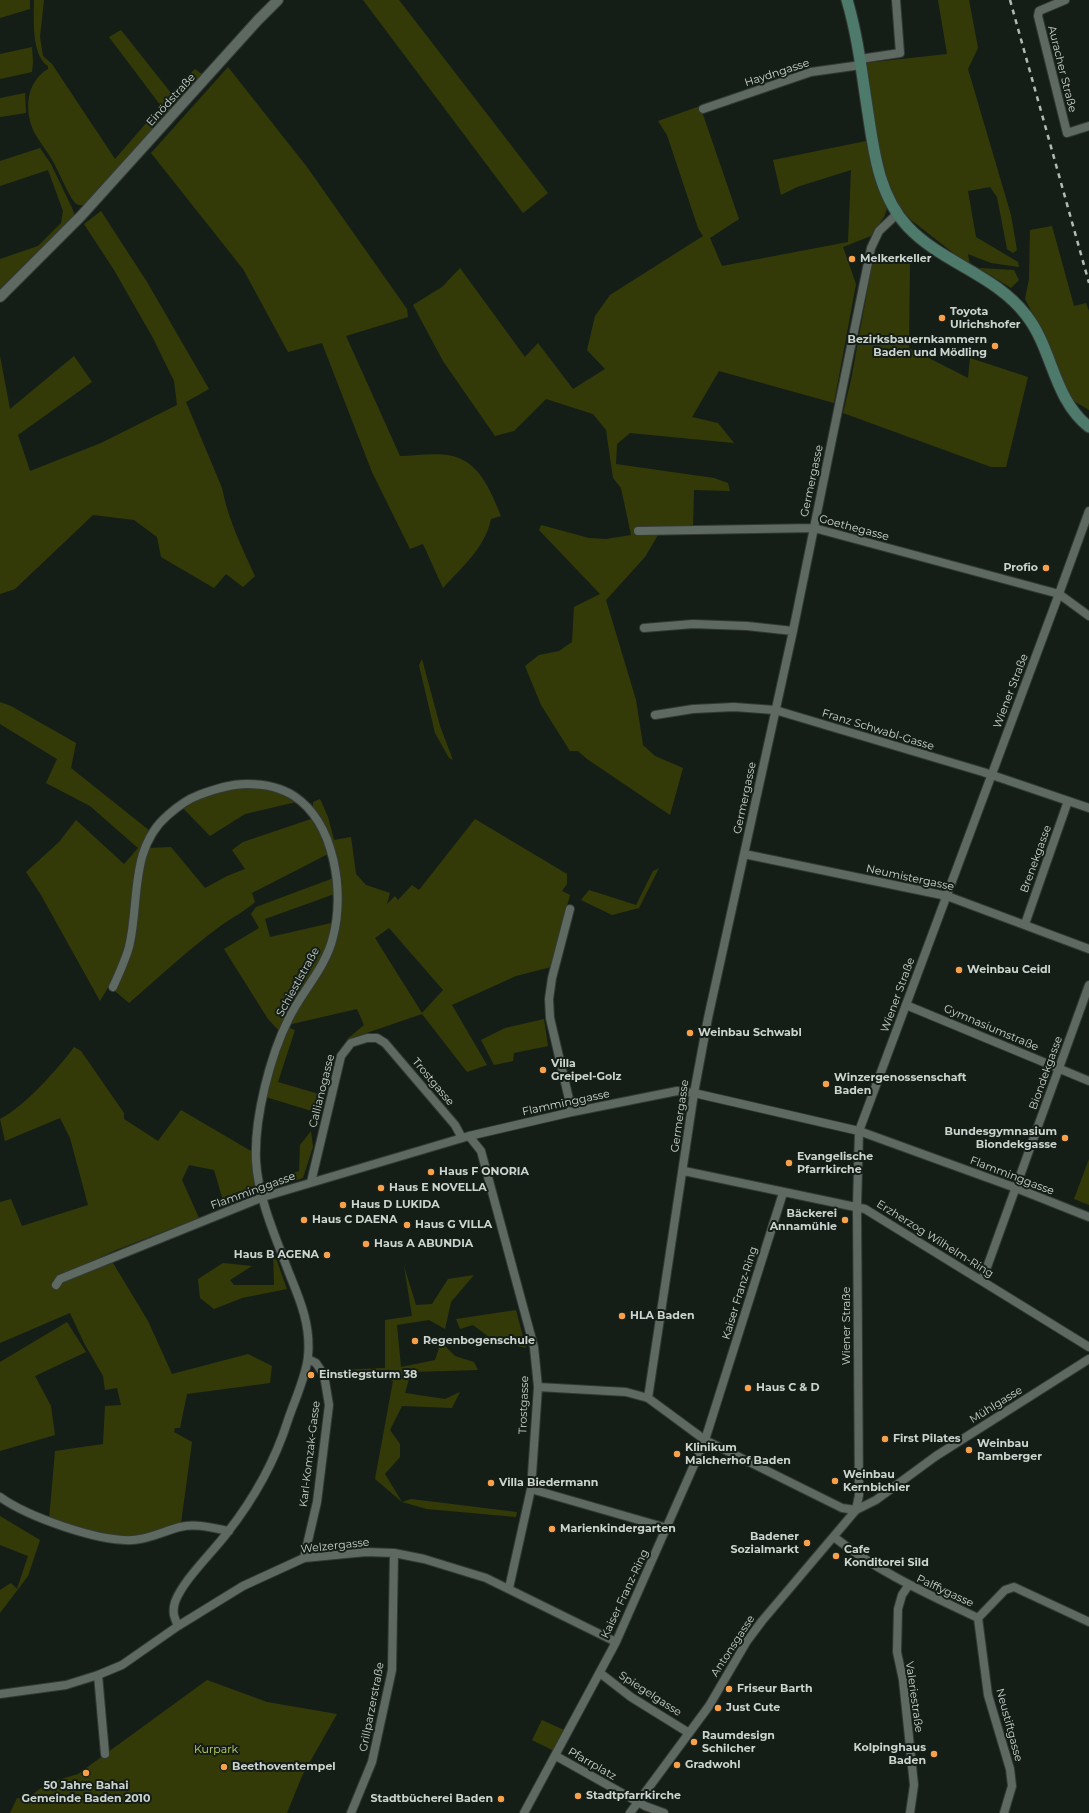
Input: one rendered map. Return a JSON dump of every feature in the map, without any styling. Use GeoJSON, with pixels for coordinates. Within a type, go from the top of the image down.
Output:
{"type":"FeatureCollection","features":[{"type":"Feature","properties":{"kind":"main road"},"geometry":{"type":"LineString","coordinates":[[847,0],[860,62],[876,164],[883,186],[897,214],[922,240],[942,255],[997,287],[1014,300],[1027,316],[1040,338],[1060,388],[1070,406],[1089,426]]}},
{"type":"Feature","properties":{"kind":"street","name":"Einödstraße"},"geometry":{"type":"LineString","coordinates":[[0,296],[81,216],[258,20],[278,0]]}},
{"type":"Feature","properties":{"kind":"street","name":"Haydngasse"},"geometry":{"type":"LineString","coordinates":[[703,109],[812,72],[900,53],[896,0]]}},
{"type":"Feature","properties":{"kind":"street","name":"Auracher Straße"},"geometry":{"type":"LineString","coordinates":[[1065,0],[1039,11],[1038,16],[1067,133],[1089,126]]}},
{"type":"Feature","properties":{"kind":"street","name":"Germergasse"},"geometry":{"type":"LineString","coordinates":[[648,1398],[684,1171],[694,1093],[708,1018],[793,631],[871,248],[879,231],[897,214]]}},
{"type":"Feature","properties":{"kind":"street","name":"Wiener Straße"},"geometry":{"type":"LineString","coordinates":[[856,1510],[859,1495],[857,1207],[859,1131],[1060,594],[1089,511]]}},
{"type":"Feature","properties":{"kind":"street","name":"Goethegasse"},"geometry":{"type":"LineString","coordinates":[[638,531],[814,528],[1060,594]]}},
{"type":"Feature","properties":{"kind":"street"},"geometry":{"type":"LineString","coordinates":[[1060,594],[1089,616]]}},
{"type":"Feature","properties":{"kind":"street"},"geometry":{"type":"LineString","coordinates":[[644,628],[693,624],[746,626],[793,631]]}},
{"type":"Feature","properties":{"kind":"street","name":"Franz Schwabl-Gasse"},"geometry":{"type":"LineString","coordinates":[[655,715],[693,709],[734,707],[775,710],[992,775],[1089,808]]}},
{"type":"Feature","properties":{"kind":"street","name":"Schiestlstraße"},"geometry":{"type":"LineString","coordinates":[[113,987],[129,945],[140,862],[148,840],[160,822],[191,798],[223,787],[237,784],[270,786],[296,797],[305,806],[317,821],[330,844],[338,890],[337,919],[333,939],[324,962],[290,1017],[263,1093],[256,1161],[263,1197],[274,1235],[306,1314],[309,1340],[308,1360],[280,1443],[256,1489],[229,1531],[187,1582],[175,1602],[173,1615],[178,1626]]}},
{"type":"Feature","properties":{"kind":"street","name":"Brenekgasse"},"geometry":{"type":"LineString","coordinates":[[1025,924],[1068,801]]}},
{"type":"Feature","properties":{"kind":"street","name":"Neumistergasse"},"geometry":{"type":"LineString","coordinates":[[744,854],[947,896],[1089,949]]}},
{"type":"Feature","properties":{"kind":"street"},"geometry":{"type":"LineString","coordinates":[[570,909],[552,978],[549,999],[550,1018],[572,1112]]}},
{"type":"Feature","properties":{"kind":"street","name":"Biondekgasse"},"geometry":{"type":"LineString","coordinates":[[982,1280],[1089,985]]}},
{"type":"Feature","properties":{"kind":"street","name":"Gymnasiumstraße"},"geometry":{"type":"LineString","coordinates":[[906,1005],[1089,1081]]}},
{"type":"Feature","properties":{"kind":"street","name":"Callianogasse"},"geometry":{"type":"LineString","coordinates":[[311,1182],[341,1056],[351,1043],[367,1038],[377,1038],[385,1043]]}},
{"type":"Feature","properties":{"kind":"street","name":"Trostgasse"},"geometry":{"type":"LineString","coordinates":[[385,1043],[465,1137],[481,1151],[534,1347],[538,1387],[531,1489],[509,1588]]}},
{"type":"Feature","properties":{"kind":"street","name":"Flamminggasse"},"geometry":{"type":"LineString","coordinates":[[56,1285],[60,1279],[263,1197],[311,1182],[465,1137],[572,1112],[677,1092],[694,1093],[859,1131],[1016,1188],[1089,1217]]}},
{"type":"Feature","properties":{"kind":"street","name":"Erzherzog Wilhelm-Ring"},"geometry":{"type":"LineString","coordinates":[[684,1171],[865,1209],[1089,1347]]}},
{"type":"Feature","properties":{"kind":"street","name":"Kaiser Franz-Ring"},"geometry":{"type":"LineString","coordinates":[[524,1813],[616,1642],[668,1528],[705,1440],[783,1193]]}},
{"type":"Feature","properties":{"kind":"street","name":"Mühlgasse"},"geometry":{"type":"LineString","coordinates":[[856,1510],[876,1500],[936,1456],[1089,1359]]}},
{"type":"Feature","properties":{"kind":"street","name":"Karl-Komzak-Gasse"},"geometry":{"type":"LineString","coordinates":[[304,1558],[317,1502],[329,1405],[324,1375],[316,1363],[308,1360]]}},
{"type":"Feature","properties":{"kind":"street"},"geometry":{"type":"LineString","coordinates":[[538,1387],[626,1392],[648,1398],[705,1440],[842,1508],[856,1510]]}},
{"type":"Feature","properties":{"kind":"street"},"geometry":{"type":"LineString","coordinates":[[531,1489],[668,1528]]}},
{"type":"Feature","properties":{"kind":"street"},"geometry":{"type":"LineString","coordinates":[[0,1497],[19,1509],[98,1536],[132,1540],[148,1538],[181,1526],[195,1524],[229,1531]]}},
{"type":"Feature","properties":{"kind":"street","name":"Antonsgasse"},"geometry":{"type":"LineString","coordinates":[[630,1813],[709,1706],[758,1626],[856,1510]]}},
{"type":"Feature","properties":{"kind":"street","name":"Palffygasse"},"geometry":{"type":"LineString","coordinates":[[834,1537],[856,1554],[908,1586],[978,1618],[1005,1590],[1014,1587],[1089,1622]]}},
{"type":"Feature","properties":{"kind":"street","name":"Welzergasse"},"geometry":{"type":"LineString","coordinates":[[0,1694],[66,1685],[98,1675],[122,1665],[178,1626],[243,1586],[304,1558],[366,1552],[394,1554],[424,1559],[486,1578],[616,1642]]}},
{"type":"Feature","properties":{"kind":"street","name":"Grillparzerstraße"},"geometry":{"type":"LineString","coordinates":[[351,1813],[372,1762],[392,1670],[394,1554]]}},
{"type":"Feature","properties":{"kind":"street","name":"Valeriestraße"},"geometry":{"type":"LineString","coordinates":[[908,1586],[902,1596],[898,1609],[897,1645],[903,1680],[914,1785],[910,1813]]}},
{"type":"Feature","properties":{"kind":"street","name":"Neustiftgasse"},"geometry":{"type":"LineString","coordinates":[[978,1618],[988,1695],[1010,1769],[1012,1786],[1004,1813]]}},
{"type":"Feature","properties":{"kind":"street","name":"Spiegelgasse"},"geometry":{"type":"LineString","coordinates":[[600,1673],[631,1697],[689,1733]]}},
{"type":"Feature","properties":{"kind":"street"},"geometry":{"type":"LineString","coordinates":[[98,1675],[105,1754]]}},
{"type":"Feature","properties":{"kind":"street","name":"Pfarrplatz"},"geometry":{"type":"LineString","coordinates":[[556,1756],[638,1802],[664,1813]]}},
{"type":"Feature","properties":{"kind":"green space"},"geometry":{"type":"Polygon","coordinates":[[[0,0],[30,0],[30,9],[0,18],[0,0]]]}},
{"type":"Feature","properties":{"kind":"green space"},"geometry":{"type":"Polygon","coordinates":[[[34,0],[44,0],[40,37],[43,56],[52,64],[115,159],[161,106],[109,37],[121,30],[171,93],[195,69],[202,74],[86,204],[83,205],[78,204],[72,199],[54,163],[36,136],[31,124],[28,106],[31,89],[35,81],[48,69],[48,66],[39,54],[36,45],[34,0]]]}},
{"type":"Feature","properties":{"kind":"green space"},"geometry":{"type":"Polygon","coordinates":[[[363,0],[399,0],[548,193],[523,213],[363,0]]]}},
{"type":"Feature","properties":{"kind":"green space"},"geometry":{"type":"Polygon","coordinates":[[[938,0],[969,0],[978,48],[968,69],[1011,215],[1017,250],[1013,253],[1007,249],[997,197],[990,187],[968,191],[976,237],[1018,262],[1019,267],[991,263],[968,254],[970,266],[911,220],[898,205],[883,171],[865,63],[947,54],[938,0]]]}},
{"type":"Feature","properties":{"kind":"green space"},"geometry":{"type":"Polygon","coordinates":[[[32,47],[32,72],[0,79],[0,54],[32,47]]]}},
{"type":"Feature","properties":{"kind":"green space"},"geometry":{"type":"Polygon","coordinates":[[[228,67],[307,167],[407,309],[408,317],[346,336],[400,456],[441,454],[458,458],[467,463],[475,469],[488,486],[501,516],[491,519],[484,539],[478,548],[465,565],[443,588],[423,544],[410,549],[372,472],[322,343],[288,352],[243,269],[151,153],[228,67]]]}},
{"type":"Feature","properties":{"kind":"green space"},"geometry":{"type":"Polygon","coordinates":[[[25,93],[26,113],[0,117],[0,98],[25,93]]]}},
{"type":"Feature","properties":{"kind":"green space"},"geometry":{"type":"Polygon","coordinates":[[[700,106],[739,219],[710,238],[722,266],[848,242],[851,170],[797,187],[781,195],[773,160],[866,141],[875,180],[887,209],[884,217],[871,236],[843,247],[856,284],[834,403],[719,371],[692,417],[718,423],[734,443],[630,433],[617,444],[616,464],[714,478],[728,483],[730,491],[694,490],[693,527],[662,528],[645,557],[606,600],[636,700],[643,745],[655,756],[683,768],[670,815],[587,759],[578,751],[570,751],[541,705],[525,666],[539,655],[559,651],[572,642],[574,607],[600,594],[539,530],[541,525],[589,538],[606,539],[631,535],[621,488],[613,478],[606,430],[593,414],[546,399],[514,431],[495,436],[443,361],[413,305],[442,287],[460,268],[525,357],[538,343],[573,389],[605,369],[587,350],[595,316],[610,295],[703,236],[698,228],[667,135],[658,121],[700,106]]]}},
{"type":"Feature","properties":{"kind":"green space"},"geometry":{"type":"Polygon","coordinates":[[[40,148],[51,164],[72,208],[74,213],[73,218],[0,289],[0,259],[38,246],[61,223],[63,211],[48,170],[0,186],[0,161],[40,148]]]}},
{"type":"Feature","properties":{"kind":"green space"},"geometry":{"type":"Polygon","coordinates":[[[101,211],[147,282],[209,389],[186,402],[222,488],[236,533],[255,576],[243,587],[226,574],[214,588],[161,557],[157,537],[134,520],[93,515],[15,589],[0,594],[0,356],[10,409],[74,356],[92,382],[18,435],[30,471],[101,443],[177,405],[174,381],[153,338],[114,270],[84,224],[101,211]]]}},
{"type":"Feature","properties":{"kind":"green space"},"geometry":{"type":"Polygon","coordinates":[[[1052,226],[1074,306],[1086,303],[1089,311],[1089,410],[1072,400],[1044,335],[1025,299],[1029,279],[1030,230],[1052,226]]]}},
{"type":"Feature","properties":{"kind":"green space"},"geometry":{"type":"Polygon","coordinates":[[[874,254],[910,258],[909,348],[968,378],[970,358],[1028,377],[1006,467],[991,467],[843,413],[851,380],[874,254]]]}},
{"type":"Feature","properties":{"kind":"green space"},"geometry":{"type":"Polygon","coordinates":[[[979,268],[1014,270],[1019,280],[1011,288],[979,268]]]}},
{"type":"Feature","properties":{"kind":"green space"},"geometry":{"type":"Polygon","coordinates":[[[422,659],[440,726],[453,760],[449,758],[435,733],[419,665],[422,659]]]}},
{"type":"Feature","properties":{"kind":"green space"},"geometry":{"type":"Polygon","coordinates":[[[0,702],[11,706],[76,743],[71,768],[150,831],[149,848],[171,847],[205,888],[227,876],[245,869],[232,850],[243,842],[311,819],[318,829],[328,854],[252,893],[255,902],[196,945],[129,1003],[109,986],[100,1001],[41,895],[26,872],[59,842],[76,820],[124,864],[138,848],[90,806],[46,783],[57,759],[0,724],[0,702]]]}},
{"type":"Feature","properties":{"kind":"green space"},"geometry":{"type":"Polygon","coordinates":[[[255,780],[285,788],[305,800],[245,814],[210,836],[177,802],[187,796],[214,785],[255,780]]]}},
{"type":"Feature","properties":{"kind":"green space"},"geometry":{"type":"Polygon","coordinates":[[[320,799],[328,817],[334,840],[351,837],[356,874],[366,885],[390,893],[387,904],[395,896],[398,900],[412,885],[419,890],[475,819],[567,874],[567,884],[562,891],[570,895],[551,967],[516,976],[452,1005],[487,1065],[467,1072],[422,1014],[346,1040],[364,1025],[357,1009],[292,1024],[280,1032],[268,1019],[224,949],[259,928],[251,914],[256,907],[339,876],[337,858],[332,839],[324,822],[313,808],[313,802],[320,799]],[[340,892],[265,919],[270,937],[340,921],[342,911],[340,892]],[[389,928],[375,938],[422,1013],[443,990],[389,928]]]}},
{"type":"Feature","properties":{"kind":"green space"},"geometry":{"type":"Polygon","coordinates":[[[659,868],[639,908],[612,915],[581,900],[589,890],[636,905],[653,871],[659,868]]]}},
{"type":"Feature","properties":{"kind":"green space"},"geometry":{"type":"Polygon","coordinates":[[[544,1019],[548,1046],[514,1053],[513,1061],[494,1065],[481,1040],[505,1028],[544,1019]]]}},
{"type":"Feature","properties":{"kind":"green space"},"geometry":{"type":"Polygon","coordinates":[[[290,1028],[295,1030],[278,1082],[322,1095],[318,1113],[266,1097],[275,1062],[287,1029],[290,1028]]]}},
{"type":"Feature","properties":{"kind":"green space"},"geometry":{"type":"Polygon","coordinates":[[[74,1047],[81,1051],[124,1113],[124,1119],[158,1141],[181,1110],[251,1151],[261,1193],[225,1207],[214,1170],[189,1165],[182,1180],[199,1218],[116,1250],[79,1267],[81,1275],[113,1263],[148,1321],[172,1374],[248,1354],[272,1366],[270,1383],[187,1394],[180,1428],[175,1428],[174,1432],[192,1442],[181,1523],[132,1538],[96,1533],[49,1520],[55,1451],[103,1444],[105,1406],[121,1405],[117,1388],[105,1390],[103,1376],[84,1343],[70,1313],[0,1343],[0,1202],[11,1199],[22,1226],[88,1205],[70,1138],[60,1118],[5,1141],[0,1119],[9,1114],[30,1097],[59,1066],[74,1047]]]}},
{"type":"Feature","properties":{"kind":"green space"},"geometry":{"type":"Polygon","coordinates":[[[311,1131],[313,1147],[303,1178],[271,1189],[269,1182],[299,1171],[300,1145],[311,1131]]]}},
{"type":"Feature","properties":{"kind":"green space"},"geometry":{"type":"Polygon","coordinates":[[[1089,1159],[1089,1205],[1074,1199],[1089,1159]]]}},
{"type":"Feature","properties":{"kind":"green space"},"geometry":{"type":"Polygon","coordinates":[[[273,1250],[287,1289],[242,1298],[214,1309],[200,1298],[198,1279],[223,1263],[252,1266],[230,1280],[234,1285],[274,1285],[273,1250]]]}},
{"type":"Feature","properties":{"kind":"green space"},"geometry":{"type":"Polygon","coordinates":[[[404,1266],[416,1305],[432,1304],[448,1279],[474,1275],[451,1302],[445,1329],[429,1320],[397,1325],[401,1367],[435,1360],[441,1342],[455,1356],[474,1362],[478,1370],[411,1372],[405,1393],[445,1399],[460,1392],[452,1408],[402,1406],[390,1430],[400,1444],[400,1457],[385,1474],[402,1502],[375,1479],[393,1381],[383,1377],[337,1374],[337,1370],[385,1368],[385,1320],[412,1316],[404,1266]]]}},
{"type":"Feature","properties":{"kind":"green space"},"geometry":{"type":"Polygon","coordinates":[[[516,1310],[526,1348],[493,1340],[473,1325],[460,1329],[456,1319],[516,1310]]]}},
{"type":"Feature","properties":{"kind":"green space"},"geometry":{"type":"Polygon","coordinates":[[[67,1322],[86,1352],[35,1376],[51,1406],[55,1435],[0,1451],[0,1362],[67,1322]]]}},
{"type":"Feature","properties":{"kind":"green space"},"geometry":{"type":"Polygon","coordinates":[[[411,1499],[517,1512],[516,1517],[427,1509],[402,1502],[411,1499]]]}},
{"type":"Feature","properties":{"kind":"green space"},"geometry":{"type":"Polygon","coordinates":[[[0,1516],[40,1540],[28,1576],[0,1613],[0,1590],[11,1583],[17,1589],[28,1556],[0,1545],[0,1516]]]}},
{"type":"Feature","properties":{"kind":"green space","name":"Kurpark"},"geometry":{"type":"Polygon","coordinates":[[[207,1680],[267,1702],[337,1714],[302,1776],[287,1813],[10,1813],[17,1798],[26,1799],[48,1783],[78,1774],[207,1680]]]}},
{"type":"Feature","properties":{"kind":"green space"},"geometry":{"type":"Polygon","coordinates":[[[542,1720],[564,1730],[554,1751],[532,1740],[542,1720]]]}},
{"type":"Feature","properties":{"kind":"railway"},"geometry":{"type":"LineString","coordinates":[[1010,0],[1089,283]]}},
{"type":"Feature","properties":{"kind":"place","name":"Melkerkeller"},"geometry":{"type":"Point","coordinates":[852,259]}},
{"type":"Feature","properties":{"kind":"place","name":"Toyota Ulrichshofer"},"geometry":{"type":"Point","coordinates":[942,318]}},
{"type":"Feature","properties":{"kind":"place","name":"Bezirksbauernkammern Baden und Mödling"},"geometry":{"type":"Point","coordinates":[995,346]}},
{"type":"Feature","properties":{"kind":"place","name":"Profio"},"geometry":{"type":"Point","coordinates":[1046,568]}},
{"type":"Feature","properties":{"kind":"place","name":"Weinbau Ceidl"},"geometry":{"type":"Point","coordinates":[959,970]}},
{"type":"Feature","properties":{"kind":"place","name":"Weinbau Schwabl"},"geometry":{"type":"Point","coordinates":[690,1033]}},
{"type":"Feature","properties":{"kind":"place","name":"Villa Greipel-Golz"},"geometry":{"type":"Point","coordinates":[543,1070]}},
{"type":"Feature","properties":{"kind":"place","name":"Winzergenossenschaft Baden"},"geometry":{"type":"Point","coordinates":[826,1084]}},
{"type":"Feature","properties":{"kind":"place","name":"Bundesgymnasium Biondekgasse"},"geometry":{"type":"Point","coordinates":[1065,1138]}},
{"type":"Feature","properties":{"kind":"place","name":"Evangelische Pfarrkirche"},"geometry":{"type":"Point","coordinates":[789,1163]}},
{"type":"Feature","properties":{"kind":"place","name":"Haus F ONORIA"},"geometry":{"type":"Point","coordinates":[431,1172]}},
{"type":"Feature","properties":{"kind":"place","name":"Haus E NOVELLA"},"geometry":{"type":"Point","coordinates":[381,1188]}},
{"type":"Feature","properties":{"kind":"place","name":"Haus D LUKIDA"},"geometry":{"type":"Point","coordinates":[343,1205]}},
{"type":"Feature","properties":{"kind":"place","name":"Haus C DAENA"},"geometry":{"type":"Point","coordinates":[304,1220]}},
{"type":"Feature","properties":{"kind":"place","name":"Bäckerei Annamühle"},"geometry":{"type":"Point","coordinates":[845,1220]}},
{"type":"Feature","properties":{"kind":"place","name":"Haus G VILLA"},"geometry":{"type":"Point","coordinates":[407,1225]}},
{"type":"Feature","properties":{"kind":"place","name":"Haus A ABUNDIA"},"geometry":{"type":"Point","coordinates":[366,1244]}},
{"type":"Feature","properties":{"kind":"place","name":"Haus B AGENA"},"geometry":{"type":"Point","coordinates":[327,1255]}},
{"type":"Feature","properties":{"kind":"place","name":"HLA Baden"},"geometry":{"type":"Point","coordinates":[622,1316]}},
{"type":"Feature","properties":{"kind":"place","name":"Regenbogenschule"},"geometry":{"type":"Point","coordinates":[415,1341]}},
{"type":"Feature","properties":{"kind":"place","name":"Einstiegsturm 38"},"geometry":{"type":"Point","coordinates":[311,1375]}},
{"type":"Feature","properties":{"kind":"place","name":"Haus C & D"},"geometry":{"type":"Point","coordinates":[748,1388]}},
{"type":"Feature","properties":{"kind":"place","name":"First Pilates"},"geometry":{"type":"Point","coordinates":[885,1439]}},
{"type":"Feature","properties":{"kind":"place","name":"Weinbau Ramberger"},"geometry":{"type":"Point","coordinates":[969,1450]}},
{"type":"Feature","properties":{"kind":"place","name":"Klinikum Malcherhof Baden"},"geometry":{"type":"Point","coordinates":[677,1454]}},
{"type":"Feature","properties":{"kind":"place","name":"Weinbau Kernbichler"},"geometry":{"type":"Point","coordinates":[835,1481]}},
{"type":"Feature","properties":{"kind":"place","name":"Villa Biedermann"},"geometry":{"type":"Point","coordinates":[491,1483]}},
{"type":"Feature","properties":{"kind":"place","name":"Marienkindergarten"},"geometry":{"type":"Point","coordinates":[552,1529]}},
{"type":"Feature","properties":{"kind":"place","name":"Badener Sozialmarkt"},"geometry":{"type":"Point","coordinates":[807,1543]}},
{"type":"Feature","properties":{"kind":"place","name":"Cafe Konditorei Sild"},"geometry":{"type":"Point","coordinates":[836,1556]}},
{"type":"Feature","properties":{"kind":"place","name":"Friseur Barth"},"geometry":{"type":"Point","coordinates":[729,1689]}},
{"type":"Feature","properties":{"kind":"place","name":"Just Cute"},"geometry":{"type":"Point","coordinates":[718,1708]}},
{"type":"Feature","properties":{"kind":"place","name":"Raumdesign Schilcher"},"geometry":{"type":"Point","coordinates":[694,1742]}},
{"type":"Feature","properties":{"kind":"place","name":"Kolpinghaus Baden"},"geometry":{"type":"Point","coordinates":[934,1754]}},
{"type":"Feature","properties":{"kind":"place","name":"Gradwohl"},"geometry":{"type":"Point","coordinates":[677,1765]}},
{"type":"Feature","properties":{"kind":"place","name":"Beethoventempel"},"geometry":{"type":"Point","coordinates":[224,1767]}},
{"type":"Feature","properties":{"kind":"place","name":"50 Jahre Bahai Gemeinde Baden 2010"},"geometry":{"type":"Point","coordinates":[86,1773]}},
{"type":"Feature","properties":{"kind":"place","name":"Stadtpfarrkirche"},"geometry":{"type":"Point","coordinates":[578,1796]}},
{"type":"Feature","properties":{"kind":"place","name":"Stadtbücherei Baden"},"geometry":{"type":"Point","coordinates":[501,1799]}}]}
